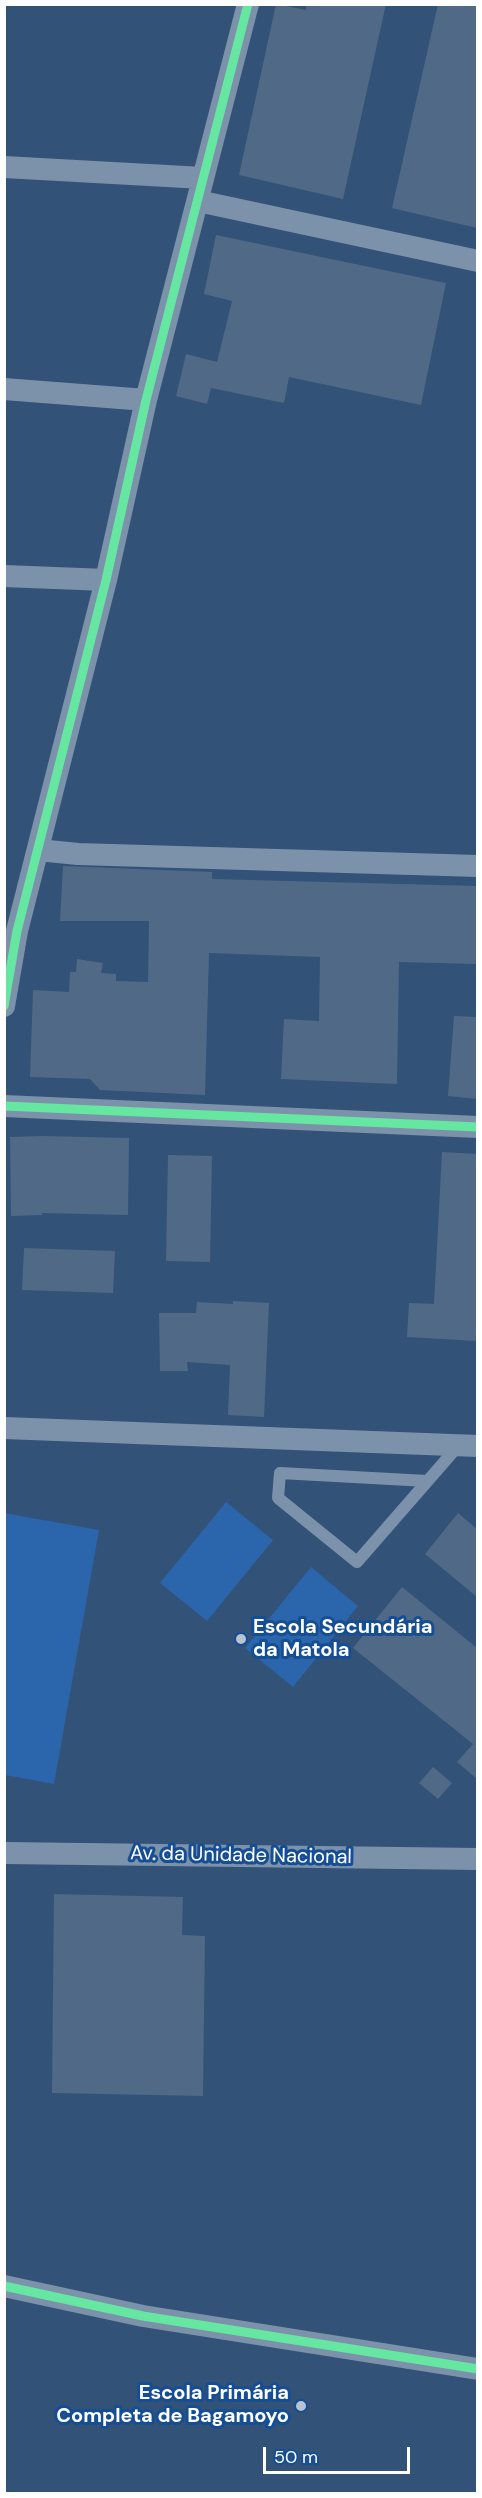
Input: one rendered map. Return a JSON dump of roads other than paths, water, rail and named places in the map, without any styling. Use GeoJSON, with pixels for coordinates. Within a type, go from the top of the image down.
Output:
{"type":"FeatureCollection","features":[{"type":"Feature","properties":{"kind":"street"},"geometry":{"type":"LineString","coordinates":[[4,1006],[11,930],[38,850],[106,580],[146,400],[248,4]]}},
{"type":"Feature","properties":{"kind":"street"},"geometry":{"type":"LineString","coordinates":[[4,167],[203,178]]}},
{"type":"Feature","properties":{"kind":"street"},"geometry":{"type":"LineString","coordinates":[[198,201],[477,261]]}},
{"type":"Feature","properties":{"kind":"street"},"geometry":{"type":"LineString","coordinates":[[4,389],[146,400]]}},
{"type":"Feature","properties":{"kind":"street"},"geometry":{"type":"LineString","coordinates":[[4,576],[106,580]]}},
{"type":"Feature","properties":{"kind":"street"},"geometry":{"type":"LineString","coordinates":[[38,850],[78,854],[477,866]]}},
{"type":"Feature","properties":{"kind":"street"},"geometry":{"type":"LineString","coordinates":[[4,1106],[477,1127]]}},
{"type":"Feature","properties":{"kind":"street"},"geometry":{"type":"LineString","coordinates":[[4,1428],[468,1445]]}},
{"type":"Feature","properties":{"kind":"street","name":"Av. da Unidade Nacional"},"geometry":{"type":"LineString","coordinates":[[4,1853],[477,1859]]}},
{"type":"Feature","properties":{"kind":"street"},"geometry":{"type":"LineString","coordinates":[[4,2286],[143,2316],[477,2369]]}},
{"type":"Feature","properties":{"kind":"lane"},"geometry":{"type":"LineString","coordinates":[[427,1481],[280,1473],[278,1498],[357,1562],[427,1481],[468,1445]]}},
{"type":"Feature","properties":{"kind":"place","name":"Escola Secundária da Matola"},"geometry":{"type":"Point","coordinates":[241,1639]}},
{"type":"Feature","properties":{"kind":"place","name":"Escola Primária Completa de Bagamoyo"},"geometry":{"type":"Point","coordinates":[301,2406]}}]}
